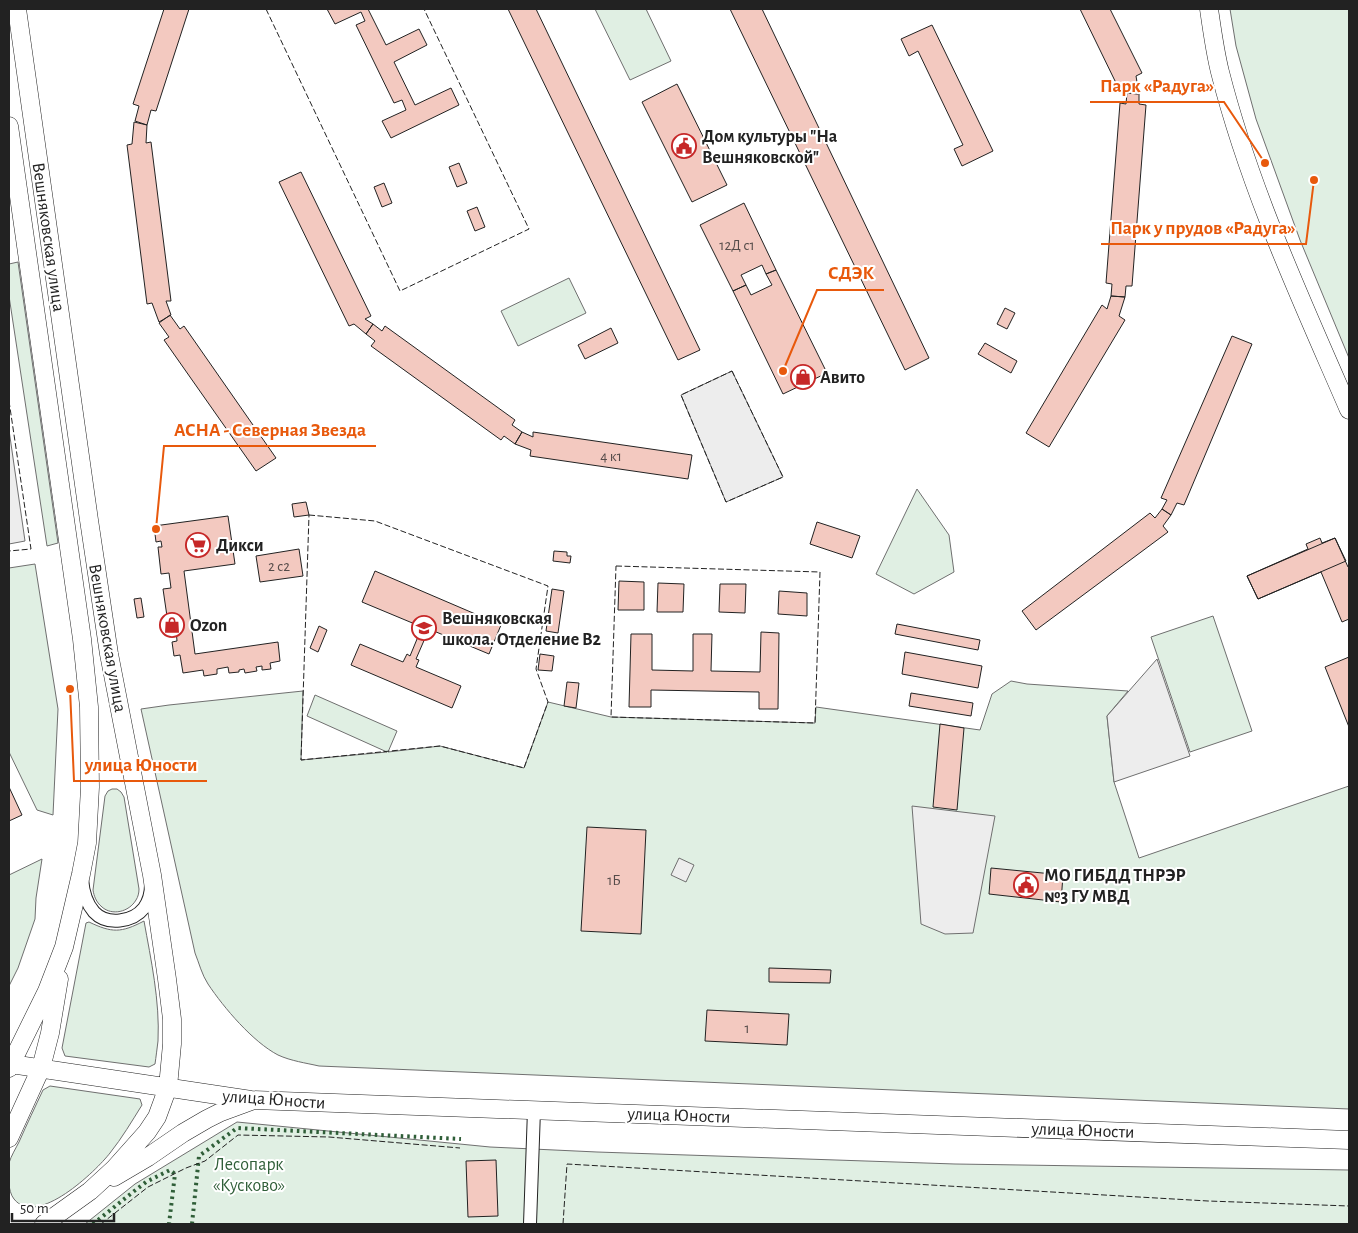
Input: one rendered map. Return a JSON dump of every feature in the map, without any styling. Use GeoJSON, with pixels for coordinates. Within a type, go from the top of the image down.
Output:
{"type":"FeatureCollection","features":[{"type":"Feature","properties":{"kind":"main road","name":"Вешняковская улица"},"geometry":{"type":"LineString","coordinates":[[17,9],[109,654],[152,875],[172,1019],[168,1087],[157,1117],[147,1132],[114,1170],[90,1191],[64,1209],[56,1224]]}},
{"type":"Feature","properties":{"kind":"main road"},"geometry":{"type":"LineString","coordinates":[[1209,9],[1220,72],[1247,162],[1280,251],[1349,410]]}},
{"type":"Feature","properties":{"kind":"main road","name":"Вешняковская улица"},"geometry":{"type":"LineString","coordinates":[[10,131],[86,677],[90,736],[87,843],[82,874],[64,946],[47,991],[10,1066]]}},
{"type":"Feature","properties":{"kind":"main road"},"geometry":{"type":"LineString","coordinates":[[9,1138],[41,1068],[50,1033],[64,946]]}},
{"type":"Feature","properties":{"kind":"main road","name":"улица Юности"},"geometry":{"type":"LineString","coordinates":[[10,1066],[41,1068],[252,1100],[1349,1140]]}},
{"type":"Feature","properties":{"kind":"main road"},"geometry":{"type":"LineString","coordinates":[[90,1191],[207,1119],[252,1100]]}},
{"type":"Feature","properties":{"kind":"main road"},"geometry":{"type":"LineString","coordinates":[[44,1224],[64,1209]]}},
{"type":"Feature","properties":{"kind":"street"},"geometry":{"type":"LineString","coordinates":[[10,131],[21,123],[30,126],[34,134]]}},
{"type":"Feature","properties":{"kind":"street"},"geometry":{"type":"LineString","coordinates":[[82,874],[83,890],[88,904],[105,919],[115,921],[135,916],[144,908],[150,894],[152,875]]}},
{"type":"Feature","properties":{"kind":"street"},"geometry":{"type":"LineString","coordinates":[[530,1224],[534,1110]]}},
{"type":"Feature","properties":{"kind":"green space"},"geometry":{"type":"Polygon","coordinates":[[[595,9],[646,9],[671,61],[630,80],[595,9]]]}},
{"type":"Feature","properties":{"kind":"green space"},"geometry":{"type":"Polygon","coordinates":[[[1230,9],[1349,9],[1349,358],[1300,240],[1256,119],[1236,46],[1230,9]]]}},
{"type":"Feature","properties":{"kind":"green space"},"geometry":{"type":"Polygon","coordinates":[[[18,262],[58,543],[47,546],[9,296],[9,264],[18,262]]]}},
{"type":"Feature","properties":{"kind":"green space"},"geometry":{"type":"Polygon","coordinates":[[[569,278],[586,313],[518,346],[501,311],[569,278]]]}},
{"type":"Feature","properties":{"kind":"green space"},"geometry":{"type":"Polygon","coordinates":[[[917,489],[949,535],[954,572],[914,594],[876,574],[917,489]]]}},
{"type":"Feature","properties":{"kind":"green space"},"geometry":{"type":"Polygon","coordinates":[[[35,564],[58,709],[53,815],[37,810],[9,752],[9,568],[35,564]]]}},
{"type":"Feature","properties":{"kind":"green space"},"geometry":{"type":"Polygon","coordinates":[[[1213,616],[1252,731],[1190,752],[1151,637],[1213,616]]]}},
{"type":"Feature","properties":{"kind":"green space"},"geometry":{"type":"Polygon","coordinates":[[[1011,681],[1027,684],[1128,691],[1107,716],[1114,782],[1139,858],[1349,786],[1349,1109],[319,1066],[288,1059],[268,1049],[240,1024],[222,1003],[202,973],[195,953],[141,709],[303,691],[301,760],[387,752],[307,716],[315,695],[397,731],[388,752],[440,746],[524,768],[548,702],[611,717],[815,723],[816,707],[980,730],[992,694],[1011,681]]]}},
{"type":"Feature","properties":{"kind":"green space"},"geometry":{"type":"Polygon","coordinates":[[[112,789],[117,789],[124,797],[139,889],[133,904],[125,910],[115,912],[106,910],[100,905],[93,890],[105,796],[112,789]]]}},
{"type":"Feature","properties":{"kind":"green space"},"geometry":{"type":"Polygon","coordinates":[[[42,859],[35,919],[18,968],[9,986],[9,875],[42,859]]]}},
{"type":"Feature","properties":{"kind":"green space"},"geometry":{"type":"Polygon","coordinates":[[[144,921],[158,1011],[158,1041],[155,1064],[149,1067],[65,1056],[62,1048],[86,923],[89,922],[110,930],[116,930],[129,928],[144,921]]]}},
{"type":"Feature","properties":{"kind":"green space"},"geometry":{"type":"Polygon","coordinates":[[[50,1086],[140,1099],[142,1105],[110,1153],[80,1183],[51,1202],[37,1207],[24,1206],[14,1199],[10,1192],[9,1163],[43,1090],[50,1086]]]}},
{"type":"Feature","properties":{"kind":"green space","name":"Лесопарк «Кусково»"},"geometry":{"type":"Polygon","coordinates":[[[237,1122],[490,1147],[597,1152],[955,1164],[1349,1170],[1349,1224],[85,1224],[135,1184],[237,1122]]]}},
{"type":"Feature","properties":{"kind":"shaded area"},"geometry":{"type":"Polygon","coordinates":[[[732,371],[783,477],[726,502],[681,395],[732,371]]]}},
{"type":"Feature","properties":{"kind":"shaded area"},"geometry":{"type":"Polygon","coordinates":[[[9,430],[25,541],[9,544],[9,430]]]}},
{"type":"Feature","properties":{"kind":"shaded area"},"geometry":{"type":"Polygon","coordinates":[[[1157,659],[1190,756],[1114,782],[1107,716],[1157,659]]]}},
{"type":"Feature","properties":{"kind":"shaded area"},"geometry":{"type":"Polygon","coordinates":[[[912,806],[995,816],[973,933],[945,934],[921,924],[912,806]]]}},
{"type":"Feature","properties":{"kind":"shaded area"},"geometry":{"type":"Polygon","coordinates":[[[679,858],[694,865],[686,882],[671,875],[679,858]]]}},
{"type":"Feature","properties":{"kind":"building"},"geometry":{"type":"Polygon","coordinates":[[[164,9],[189,9],[156,111],[151,110],[147,125],[135,121],[139,106],[133,104],[164,9]]]}},
{"type":"Feature","properties":{"kind":"building"},"geometry":{"type":"Polygon","coordinates":[[[327,9],[368,9],[386,45],[419,29],[427,45],[394,62],[415,105],[451,88],[459,105],[391,138],[382,121],[406,110],[402,100],[394,103],[356,25],[365,21],[361,12],[335,24],[327,9]]]}},
{"type":"Feature","properties":{"kind":"building"},"geometry":{"type":"Polygon","coordinates":[[[508,9],[536,9],[700,350],[678,360],[508,9]]]}},
{"type":"Feature","properties":{"kind":"building"},"geometry":{"type":"Polygon","coordinates":[[[730,9],[762,9],[929,358],[905,370],[730,9]]]}},
{"type":"Feature","properties":{"kind":"building"},"geometry":{"type":"Polygon","coordinates":[[[1080,9],[1110,9],[1142,73],[1136,76],[1139,94],[1127,93],[1124,82],[1117,85],[1080,9]]]}},
{"type":"Feature","properties":{"kind":"building"},"geometry":{"type":"Polygon","coordinates":[[[932,25],[993,151],[962,166],[954,149],[963,145],[918,51],[909,56],[901,39],[932,25]]]}},
{"type":"Feature","properties":{"kind":"building"},"geometry":{"type":"Polygon","coordinates":[[[677,84],[727,185],[692,202],[642,102],[677,84]]]}},
{"type":"Feature","properties":{"kind":"building"},"geometry":{"type":"Polygon","coordinates":[[[1127,93],[1139,94],[1139,104],[1146,105],[1132,286],[1126,286],[1125,297],[1111,296],[1112,284],[1106,283],[1120,103],[1126,104],[1127,93]]]}},
{"type":"Feature","properties":{"kind":"building"},"geometry":{"type":"Polygon","coordinates":[[[134,122],[147,125],[146,143],[151,142],[171,301],[166,301],[171,315],[159,322],[152,303],[147,304],[127,145],[132,144],[134,122]]]}},
{"type":"Feature","properties":{"kind":"building"},"geometry":{"type":"Polygon","coordinates":[[[459,163],[467,183],[457,187],[449,167],[459,163]]]}},
{"type":"Feature","properties":{"kind":"building"},"geometry":{"type":"Polygon","coordinates":[[[301,172],[371,316],[365,319],[373,324],[366,334],[354,324],[349,326],[279,182],[301,172]]]}},
{"type":"Feature","properties":{"kind":"building"},"geometry":{"type":"Polygon","coordinates":[[[384,183],[392,203],[382,207],[374,187],[384,183]]]}},
{"type":"Feature","properties":{"kind":"building"},"geometry":{"type":"Polygon","coordinates":[[[744,203],[776,270],[766,274],[762,265],[741,275],[746,285],[733,291],[700,225],[744,203]]]}},
{"type":"Feature","properties":{"kind":"building"},"geometry":{"type":"Polygon","coordinates":[[[477,207],[485,227],[475,231],[467,211],[477,207]]]}},
{"type":"Feature","properties":{"kind":"building"},"geometry":{"type":"Polygon","coordinates":[[[776,270],[827,373],[783,394],[733,291],[746,285],[751,295],[772,285],[766,274],[776,270]]]}},
{"type":"Feature","properties":{"kind":"building"},"geometry":{"type":"Polygon","coordinates":[[[1111,296],[1125,297],[1119,316],[1125,320],[1049,447],[1026,433],[1102,305],[1107,309],[1111,296]]]}},
{"type":"Feature","properties":{"kind":"building"},"geometry":{"type":"Polygon","coordinates":[[[1005,308],[1015,313],[1007,329],[997,324],[1005,308]]]}},
{"type":"Feature","properties":{"kind":"building"},"geometry":{"type":"Polygon","coordinates":[[[170,315],[180,329],[184,326],[276,458],[256,471],[164,340],[169,337],[159,323],[170,315]]]}},
{"type":"Feature","properties":{"kind":"building"},"geometry":{"type":"Polygon","coordinates":[[[373,324],[382,331],[385,326],[515,420],[512,425],[522,432],[515,444],[504,436],[501,440],[371,346],[375,341],[366,334],[373,324]]]}},
{"type":"Feature","properties":{"kind":"building"},"geometry":{"type":"Polygon","coordinates":[[[611,328],[618,343],[585,359],[578,345],[611,328]]]}},
{"type":"Feature","properties":{"kind":"building"},"geometry":{"type":"Polygon","coordinates":[[[1232,336],[1252,344],[1184,505],[1177,503],[1171,515],[1162,509],[1167,500],[1161,498],[1232,336]]]}},
{"type":"Feature","properties":{"kind":"building"},"geometry":{"type":"Polygon","coordinates":[[[985,343],[1017,361],[1011,373],[978,354],[985,343]]]}},
{"type":"Feature","properties":{"kind":"building"},"geometry":{"type":"Polygon","coordinates":[[[522,432],[533,437],[533,432],[692,455],[688,479],[530,456],[531,450],[515,444],[522,432]]]}},
{"type":"Feature","properties":{"kind":"building"},"geometry":{"type":"Polygon","coordinates":[[[306,502],[309,515],[294,517],[292,504],[306,502]]]}},
{"type":"Feature","properties":{"kind":"building"},"geometry":{"type":"Polygon","coordinates":[[[1162,509],[1171,515],[1163,526],[1168,532],[1036,630],[1022,611],[1150,513],[1155,518],[1162,509]]]}},
{"type":"Feature","properties":{"kind":"building"},"geometry":{"type":"Polygon","coordinates":[[[228,516],[235,564],[184,571],[195,654],[278,642],[280,661],[270,663],[271,669],[262,670],[262,666],[256,667],[257,671],[245,673],[244,669],[239,670],[239,672],[229,673],[228,667],[217,669],[217,674],[204,676],[203,670],[183,673],[180,655],[174,656],[172,642],[177,641],[176,629],[169,630],[163,589],[171,588],[169,573],[161,574],[158,547],[162,547],[161,541],[156,542],[154,526],[228,516]]]}},
{"type":"Feature","properties":{"kind":"building"},"geometry":{"type":"Polygon","coordinates":[[[817,522],[860,536],[852,558],[810,544],[817,522]]]}},
{"type":"Feature","properties":{"kind":"building"},"geometry":{"type":"Polygon","coordinates":[[[1320,538],[1322,543],[1335,538],[1349,566],[1349,619],[1342,622],[1321,572],[1258,599],[1247,576],[1308,549],[1306,544],[1320,538]]]}},
{"type":"Feature","properties":{"kind":"building"},"geometry":{"type":"Polygon","coordinates":[[[1335,538],[1346,561],[1258,599],[1247,576],[1335,538]]]}},
{"type":"Feature","properties":{"kind":"building"},"geometry":{"type":"Polygon","coordinates":[[[299,549],[303,576],[260,582],[256,556],[299,549]]]}},
{"type":"Feature","properties":{"kind":"building"},"geometry":{"type":"Polygon","coordinates":[[[554,551],[567,552],[567,556],[571,556],[570,563],[553,561],[554,551]]]}},
{"type":"Feature","properties":{"kind":"building"},"geometry":{"type":"Polygon","coordinates":[[[375,571],[501,625],[489,654],[429,629],[416,659],[419,660],[416,667],[461,686],[452,708],[351,665],[360,644],[403,662],[407,654],[410,656],[422,627],[362,602],[375,571]]]}},
{"type":"Feature","properties":{"kind":"building"},"geometry":{"type":"Polygon","coordinates":[[[619,581],[644,582],[644,610],[618,610],[619,581]]]}},
{"type":"Feature","properties":{"kind":"building"},"geometry":{"type":"Polygon","coordinates":[[[658,583],[684,584],[683,612],[657,612],[658,583]]]}},
{"type":"Feature","properties":{"kind":"building"},"geometry":{"type":"Polygon","coordinates":[[[720,584],[746,584],[745,613],[719,612],[720,584]]]}},
{"type":"Feature","properties":{"kind":"building"},"geometry":{"type":"Polygon","coordinates":[[[552,589],[564,591],[558,633],[546,631],[552,589]]]}},
{"type":"Feature","properties":{"kind":"building"},"geometry":{"type":"Polygon","coordinates":[[[779,591],[807,593],[807,616],[778,614],[779,591]]]}},
{"type":"Feature","properties":{"kind":"building"},"geometry":{"type":"Polygon","coordinates":[[[141,598],[144,617],[137,618],[134,599],[141,598]]]}},
{"type":"Feature","properties":{"kind":"building"},"geometry":{"type":"Polygon","coordinates":[[[897,624],[980,640],[978,650],[895,634],[897,624]]]}},
{"type":"Feature","properties":{"kind":"building"},"geometry":{"type":"Polygon","coordinates":[[[319,626],[327,630],[318,652],[310,648],[319,626]]]}},
{"type":"Feature","properties":{"kind":"building"},"geometry":{"type":"Polygon","coordinates":[[[761,632],[779,633],[778,709],[759,709],[759,692],[651,690],[651,707],[629,707],[631,634],[652,634],[652,670],[693,671],[693,634],[712,634],[711,671],[760,672],[761,632]]]}},
{"type":"Feature","properties":{"kind":"building"},"geometry":{"type":"Polygon","coordinates":[[[905,652],[982,666],[978,688],[902,674],[905,652]]]}},
{"type":"Feature","properties":{"kind":"building"},"geometry":{"type":"Polygon","coordinates":[[[540,654],[554,656],[552,671],[538,670],[540,654]]]}},
{"type":"Feature","properties":{"kind":"building"},"geometry":{"type":"Polygon","coordinates":[[[1349,657],[1349,727],[1325,667],[1349,657]]]}},
{"type":"Feature","properties":{"kind":"building"},"geometry":{"type":"Polygon","coordinates":[[[567,682],[579,683],[576,708],[564,706],[567,682]]]}},
{"type":"Feature","properties":{"kind":"building"},"geometry":{"type":"Polygon","coordinates":[[[911,693],[973,703],[971,716],[909,706],[911,693]]]}},
{"type":"Feature","properties":{"kind":"building"},"geometry":{"type":"Polygon","coordinates":[[[940,724],[964,728],[957,810],[933,807],[940,724]]]}},
{"type":"Feature","properties":{"kind":"building"},"geometry":{"type":"Polygon","coordinates":[[[9,787],[22,815],[9,821],[9,787]]]}},
{"type":"Feature","properties":{"kind":"building"},"geometry":{"type":"Polygon","coordinates":[[[587,827],[646,830],[641,934],[581,931],[587,827]]]}},
{"type":"Feature","properties":{"kind":"building","name":"МО ГИБДД ТНРЭР №3 ГУ МВД"},"geometry":{"type":"Polygon","coordinates":[[[991,868],[1063,875],[1061,902],[989,894],[991,868]]]}},
{"type":"Feature","properties":{"kind":"building"},"geometry":{"type":"Polygon","coordinates":[[[769,968],[831,970],[830,983],[769,982],[769,968]]]}},
{"type":"Feature","properties":{"kind":"building"},"geometry":{"type":"Polygon","coordinates":[[[707,1010],[789,1014],[787,1045],[705,1041],[707,1010]]]}},
{"type":"Feature","properties":{"kind":"building"},"geometry":{"type":"Polygon","coordinates":[[[496,1160],[498,1216],[468,1217],[466,1161],[496,1160]]]}},
{"type":"Feature","properties":{"kind":"hedge"},"geometry":{"type":"LineString","coordinates":[[192,1224],[199,1156],[237,1128],[461,1139]]}},
{"type":"Feature","properties":{"kind":"hedge"},"geometry":{"type":"LineString","coordinates":[[93,1224],[146,1182],[170,1170],[175,1174],[169,1224]]}},
{"type":"Feature","properties":{"kind":"fence"},"geometry":{"type":"LineString","coordinates":[[266,9],[400,291],[529,229],[424,9]]}},
{"type":"Feature","properties":{"kind":"fence"},"geometry":{"type":"LineString","coordinates":[[732,371],[783,477],[726,502],[681,395],[732,371]]}},
{"type":"Feature","properties":{"kind":"fence"},"geometry":{"type":"LineString","coordinates":[[9,401],[31,549],[9,551]]}},
{"type":"Feature","properties":{"kind":"fence"},"geometry":{"type":"LineString","coordinates":[[309,515],[375,521],[548,586],[536,669],[548,702],[524,768],[440,746],[301,760],[309,515]]}},
{"type":"Feature","properties":{"kind":"fence"},"geometry":{"type":"LineString","coordinates":[[616,566],[820,572],[815,723],[611,717],[616,566]]}},
{"type":"Feature","properties":{"kind":"fence"},"geometry":{"type":"LineString","coordinates":[[101,1224],[148,1187],[186,1168],[205,1161],[238,1135],[329,1137],[460,1148]]}},
{"type":"Feature","properties":{"kind":"fence"},"geometry":{"type":"LineString","coordinates":[[563,1224],[567,1164],[1208,1201],[1349,1206]]}},
{"type":"Feature","properties":{"kind":"place","name":"Дом культуры \"На Вешняковской\""},"geometry":{"type":"Point","coordinates":[684,146]}},
{"type":"Feature","properties":{"kind":"place","name":"Парк «Радуга»"},"geometry":{"type":"Point","coordinates":[1265,163]}},
{"type":"Feature","properties":{"kind":"place","name":"Парк у прудов «Радуга»"},"geometry":{"type":"Point","coordinates":[1314,180]}},
{"type":"Feature","properties":{"kind":"place","name":"СДЭК"},"geometry":{"type":"Point","coordinates":[783,371]}},
{"type":"Feature","properties":{"kind":"place","name":"Авито"},"geometry":{"type":"Point","coordinates":[803,377]}},
{"type":"Feature","properties":{"kind":"place","name":"АСНА - Северная Звезда"},"geometry":{"type":"Point","coordinates":[156,529]}},
{"type":"Feature","properties":{"kind":"place","name":"Дикси"},"geometry":{"type":"Point","coordinates":[198,545]}},
{"type":"Feature","properties":{"kind":"place","name":"Ozon"},"geometry":{"type":"Point","coordinates":[172,625]}},
{"type":"Feature","properties":{"kind":"place","name":"Вешняковская школа. Отделение В2"},"geometry":{"type":"Point","coordinates":[424,628]}},
{"type":"Feature","properties":{"kind":"place","name":"улица Юности"},"geometry":{"type":"Point","coordinates":[70,689]}},
{"type":"Feature","properties":{"kind":"place","name":"МО ГИБДД ТНРЭР №3 ГУ МВД"},"geometry":{"type":"Point","coordinates":[1026,885]}}]}
